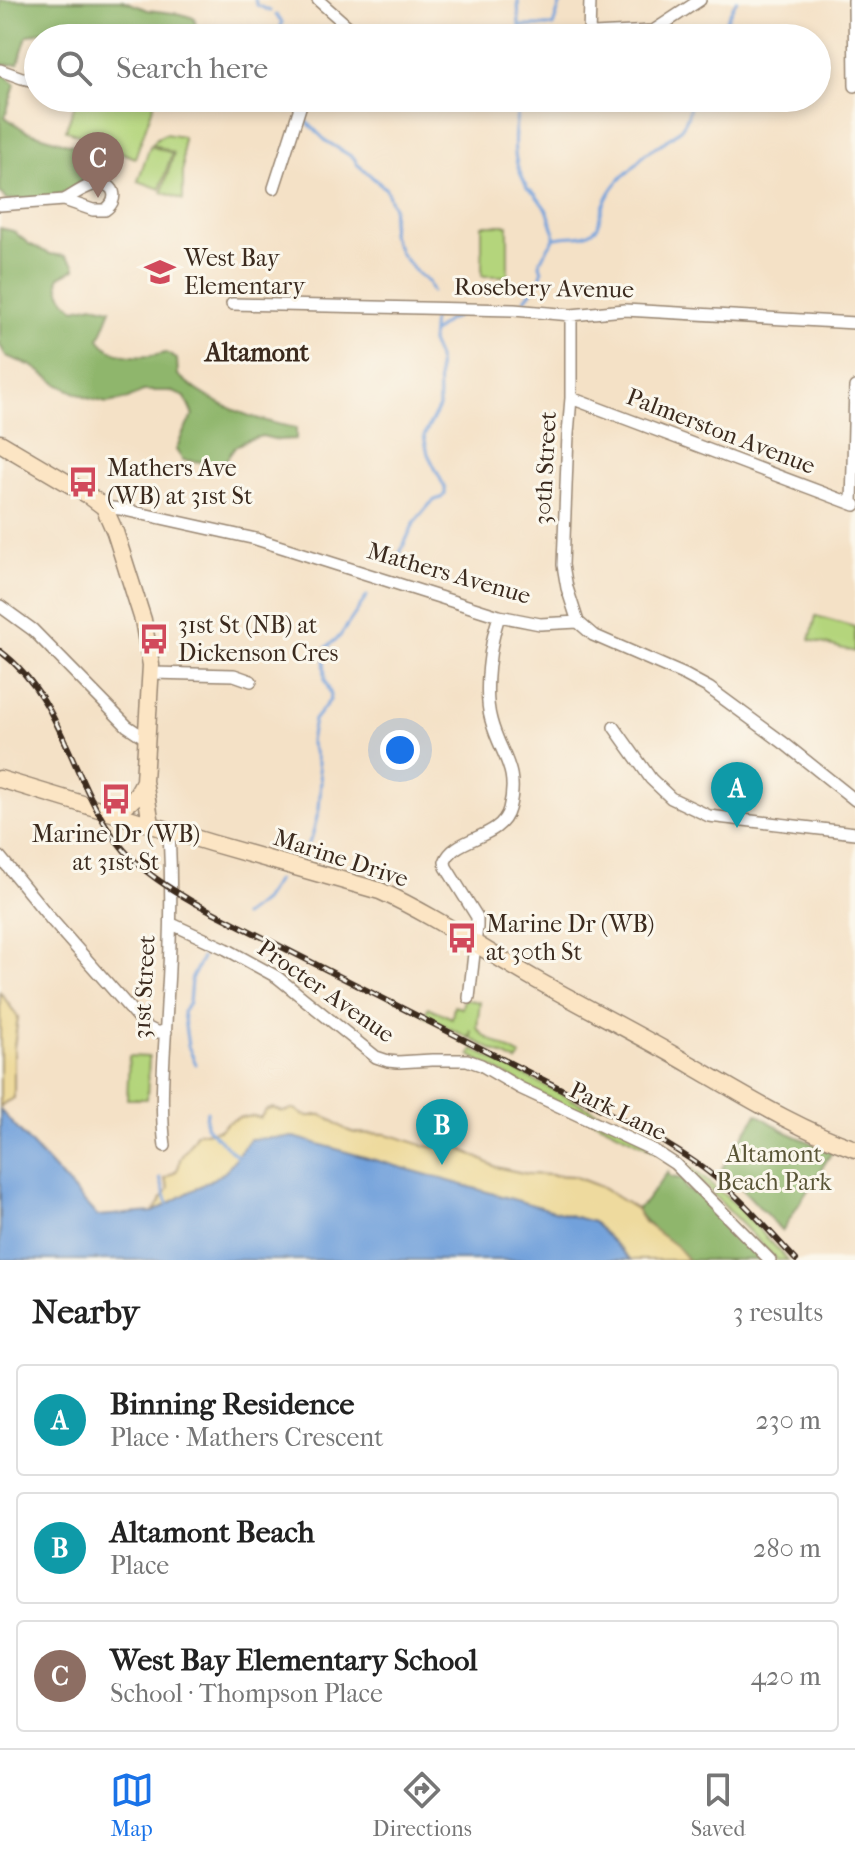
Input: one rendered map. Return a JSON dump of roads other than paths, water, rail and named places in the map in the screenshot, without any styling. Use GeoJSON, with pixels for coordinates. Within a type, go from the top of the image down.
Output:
{"type":"FeatureCollection","features":[{"type":"Feature","properties":{"kind":"main road","name":"Mathers Avenue"},"geometry":{"type":"LineString","coordinates":[[0,443],[104,507]]}},
{"type":"Feature","properties":{"kind":"main road"},"geometry":{"type":"LineString","coordinates":[[104,507],[143,620],[152,673],[144,781],[151,824]]}},
{"type":"Feature","properties":{"kind":"main road","name":"Marine Drive"},"geometry":{"type":"LineString","coordinates":[[0,779],[380,891],[755,1102],[825,1139],[855,1149]]}},
{"type":"Feature","properties":{"kind":"main road"},"geometry":{"type":"LineString","coordinates":[[109,812],[132,801],[144,781]]}},
{"type":"Feature","properties":{"kind":"street"},"geometry":{"type":"LineString","coordinates":[[318,0],[340,24]]}},
{"type":"Feature","properties":{"kind":"street"},"geometry":{"type":"LineString","coordinates":[[589,24],[590,0]]}},
{"type":"Feature","properties":{"kind":"street"},"geometry":{"type":"LineString","coordinates":[[664,24],[700,0]]}},
{"type":"Feature","properties":{"kind":"street"},"geometry":{"type":"LineString","coordinates":[[854,0],[855,86]]}},
{"type":"Feature","properties":{"kind":"street"},"geometry":{"type":"LineString","coordinates":[[0,70],[24,78]]}},
{"type":"Feature","properties":{"kind":"street"},"geometry":{"type":"LineString","coordinates":[[274,188],[298,112]]}},
{"type":"Feature","properties":{"kind":"street"},"geometry":{"type":"LineString","coordinates":[[0,205],[64,200]]}},
{"type":"Feature","properties":{"kind":"street","name":"Rosebery Avenue"},"geometry":{"type":"LineString","coordinates":[[232,304],[501,310],[571,315],[625,310],[855,323]]}},
{"type":"Feature","properties":{"kind":"street","name":"30th Street"},"geometry":{"type":"LineString","coordinates":[[571,315],[571,398],[563,565],[578,622]]}},
{"type":"Feature","properties":{"kind":"street"},"geometry":{"type":"LineString","coordinates":[[854,504],[855,387]]}},
{"type":"Feature","properties":{"kind":"street","name":"Palmerston Avenue"},"geometry":{"type":"LineString","coordinates":[[571,398],[854,504]]}},
{"type":"Feature","properties":{"kind":"street","name":"Mathers Avenue"},"geometry":{"type":"LineString","coordinates":[[104,507],[256,539],[499,616],[540,624],[578,622]]}},
{"type":"Feature","properties":{"kind":"street"},"geometry":{"type":"LineString","coordinates":[[0,606],[33,630],[127,726],[148,740]]}},
{"type":"Feature","properties":{"kind":"street"},"geometry":{"type":"LineString","coordinates":[[469,998],[477,917],[445,862],[451,851],[496,827],[509,809],[512,771],[490,719],[489,700],[490,655],[499,616]]}},
{"type":"Feature","properties":{"kind":"street"},"geometry":{"type":"LineString","coordinates":[[578,622],[593,635],[709,688],[855,800]]}},
{"type":"Feature","properties":{"kind":"street"},"geometry":{"type":"LineString","coordinates":[[152,673],[234,675],[251,681]]}},
{"type":"Feature","properties":{"kind":"street"},"geometry":{"type":"LineString","coordinates":[[614,727],[651,779],[671,798],[699,812],[709,816],[855,833]]}},
{"type":"Feature","properties":{"kind":"street","name":"31st Street"},"geometry":{"type":"LineString","coordinates":[[165,1146],[166,1032],[172,924],[169,830]]}},
{"type":"Feature","properties":{"kind":"street"},"geometry":{"type":"LineString","coordinates":[[0,857],[146,1027],[156,1032],[166,1032]]}},
{"type":"Feature","properties":{"kind":"street","name":"Procter Avenue"},"geometry":{"type":"LineString","coordinates":[[172,924],[277,977],[376,1057],[398,1062],[463,1060]]}},
{"type":"Feature","properties":{"kind":"street","name":"Park Lane"},"geometry":{"type":"LineString","coordinates":[[463,1060],[481,1065],[520,1088],[655,1151],[675,1164],[770,1260]]}},
{"type":"Feature","properties":{"kind":"water"},"geometry":{"type":"Polygon","coordinates":[[[0,1110],[97,1216],[154,1212],[225,1172],[250,1139],[294,1137],[593,1222],[631,1260],[0,1260],[0,1110]]]}},
{"type":"Feature","properties":{"kind":"waterway"},"geometry":{"type":"LineString","coordinates":[[255,0],[257,5],[270,11]]}},
{"type":"Feature","properties":{"kind":"waterway"},"geometry":{"type":"LineString","coordinates":[[518,0],[519,24]]}},
{"type":"Feature","properties":{"kind":"waterway"},"geometry":{"type":"LineString","coordinates":[[554,24],[560,5],[566,0]]}},
{"type":"Feature","properties":{"kind":"waterway"},"geometry":{"type":"LineString","coordinates":[[723,24],[737,0]]}},
{"type":"Feature","properties":{"kind":"waterway"},"geometry":{"type":"LineString","coordinates":[[276,15],[282,24]]}},
{"type":"Feature","properties":{"kind":"waterway"},"geometry":{"type":"LineString","coordinates":[[518,112],[515,131],[517,164],[527,188],[548,212],[554,231],[554,239],[541,259],[540,280],[525,299]]}},
{"type":"Feature","properties":{"kind":"waterway"},"geometry":{"type":"LineString","coordinates":[[556,238],[584,235],[598,226],[606,199],[618,181],[643,155],[677,132],[688,112]]}},
{"type":"Feature","properties":{"kind":"waterway"},"geometry":{"type":"LineString","coordinates":[[304,119],[326,141],[354,158],[386,189],[393,207],[391,234],[400,253],[428,282],[432,291]]}},
{"type":"Feature","properties":{"kind":"waterway"},"geometry":{"type":"LineString","coordinates":[[433,333],[456,317]]}},
{"type":"Feature","properties":{"kind":"waterway"},"geometry":{"type":"LineString","coordinates":[[394,566],[414,523],[430,504],[445,494],[424,436],[439,407],[438,358],[431,342],[433,318]]}},
{"type":"Feature","properties":{"kind":"waterway"},"geometry":{"type":"LineString","coordinates":[[300,859],[312,837],[319,809],[321,781],[310,741],[314,720],[331,695],[325,680],[324,655],[367,596]]}},
{"type":"Feature","properties":{"kind":"waterway"},"geometry":{"type":"LineString","coordinates":[[243,916],[263,901],[277,880]]}},
{"type":"Feature","properties":{"kind":"waterway"},"geometry":{"type":"LineString","coordinates":[[196,1064],[188,1046],[183,1012],[189,1003],[191,980],[202,958]]}},
{"type":"Feature","properties":{"kind":"waterway"},"geometry":{"type":"LineString","coordinates":[[207,1111],[207,1128],[237,1156]]}},
{"type":"Feature","properties":{"kind":"waterway"},"geometry":{"type":"LineString","coordinates":[[160,1178],[168,1204]]}},
{"type":"Feature","properties":{"kind":"railway"},"geometry":{"type":"LineString","coordinates":[[0,651],[22,671],[40,694],[106,826],[131,858],[148,872],[193,902],[650,1134],[719,1181],[796,1260]]}},
{"type":"Feature","properties":{"kind":"place","name":"West Bay Elementary School"},"geometry":{"type":"Point","coordinates":[98,198]}},
{"type":"Feature","properties":{"kind":"place","name":"West Bay Elementary"},"geometry":{"type":"Point","coordinates":[160,272]}},
{"type":"Feature","properties":{"kind":"place","name":"Mathers Ave (WB) at 31st St"},"geometry":{"type":"Point","coordinates":[83,482]}},
{"type":"Feature","properties":{"kind":"place","name":"31st St (NB) at Dickenson Cres"},"geometry":{"type":"Point","coordinates":[154,639]}},
{"type":"Feature","properties":{"kind":"place","name":"Marine Dr (WB) at 31st St"},"geometry":{"type":"Point","coordinates":[116,799]}},
{"type":"Feature","properties":{"kind":"place","name":"Binning Residence"},"geometry":{"type":"Point","coordinates":[737,828]}},
{"type":"Feature","properties":{"kind":"place","name":"Marine Dr (WB) at 30th St"},"geometry":{"type":"Point","coordinates":[462,938]}},
{"type":"Feature","properties":{"kind":"place","name":"Altamont Beach"},"geometry":{"type":"Point","coordinates":[442,1165]}},
{"type":"Feature","properties":{"kind":"district","name":"Altamont"},"geometry":{"type":"Point","coordinates":[257,352]}},
{"type":"Feature","properties":{"kind":"park label","name":"Altamont Beach Park"},"geometry":{"type":"Point","coordinates":[774,1168]}}]}
